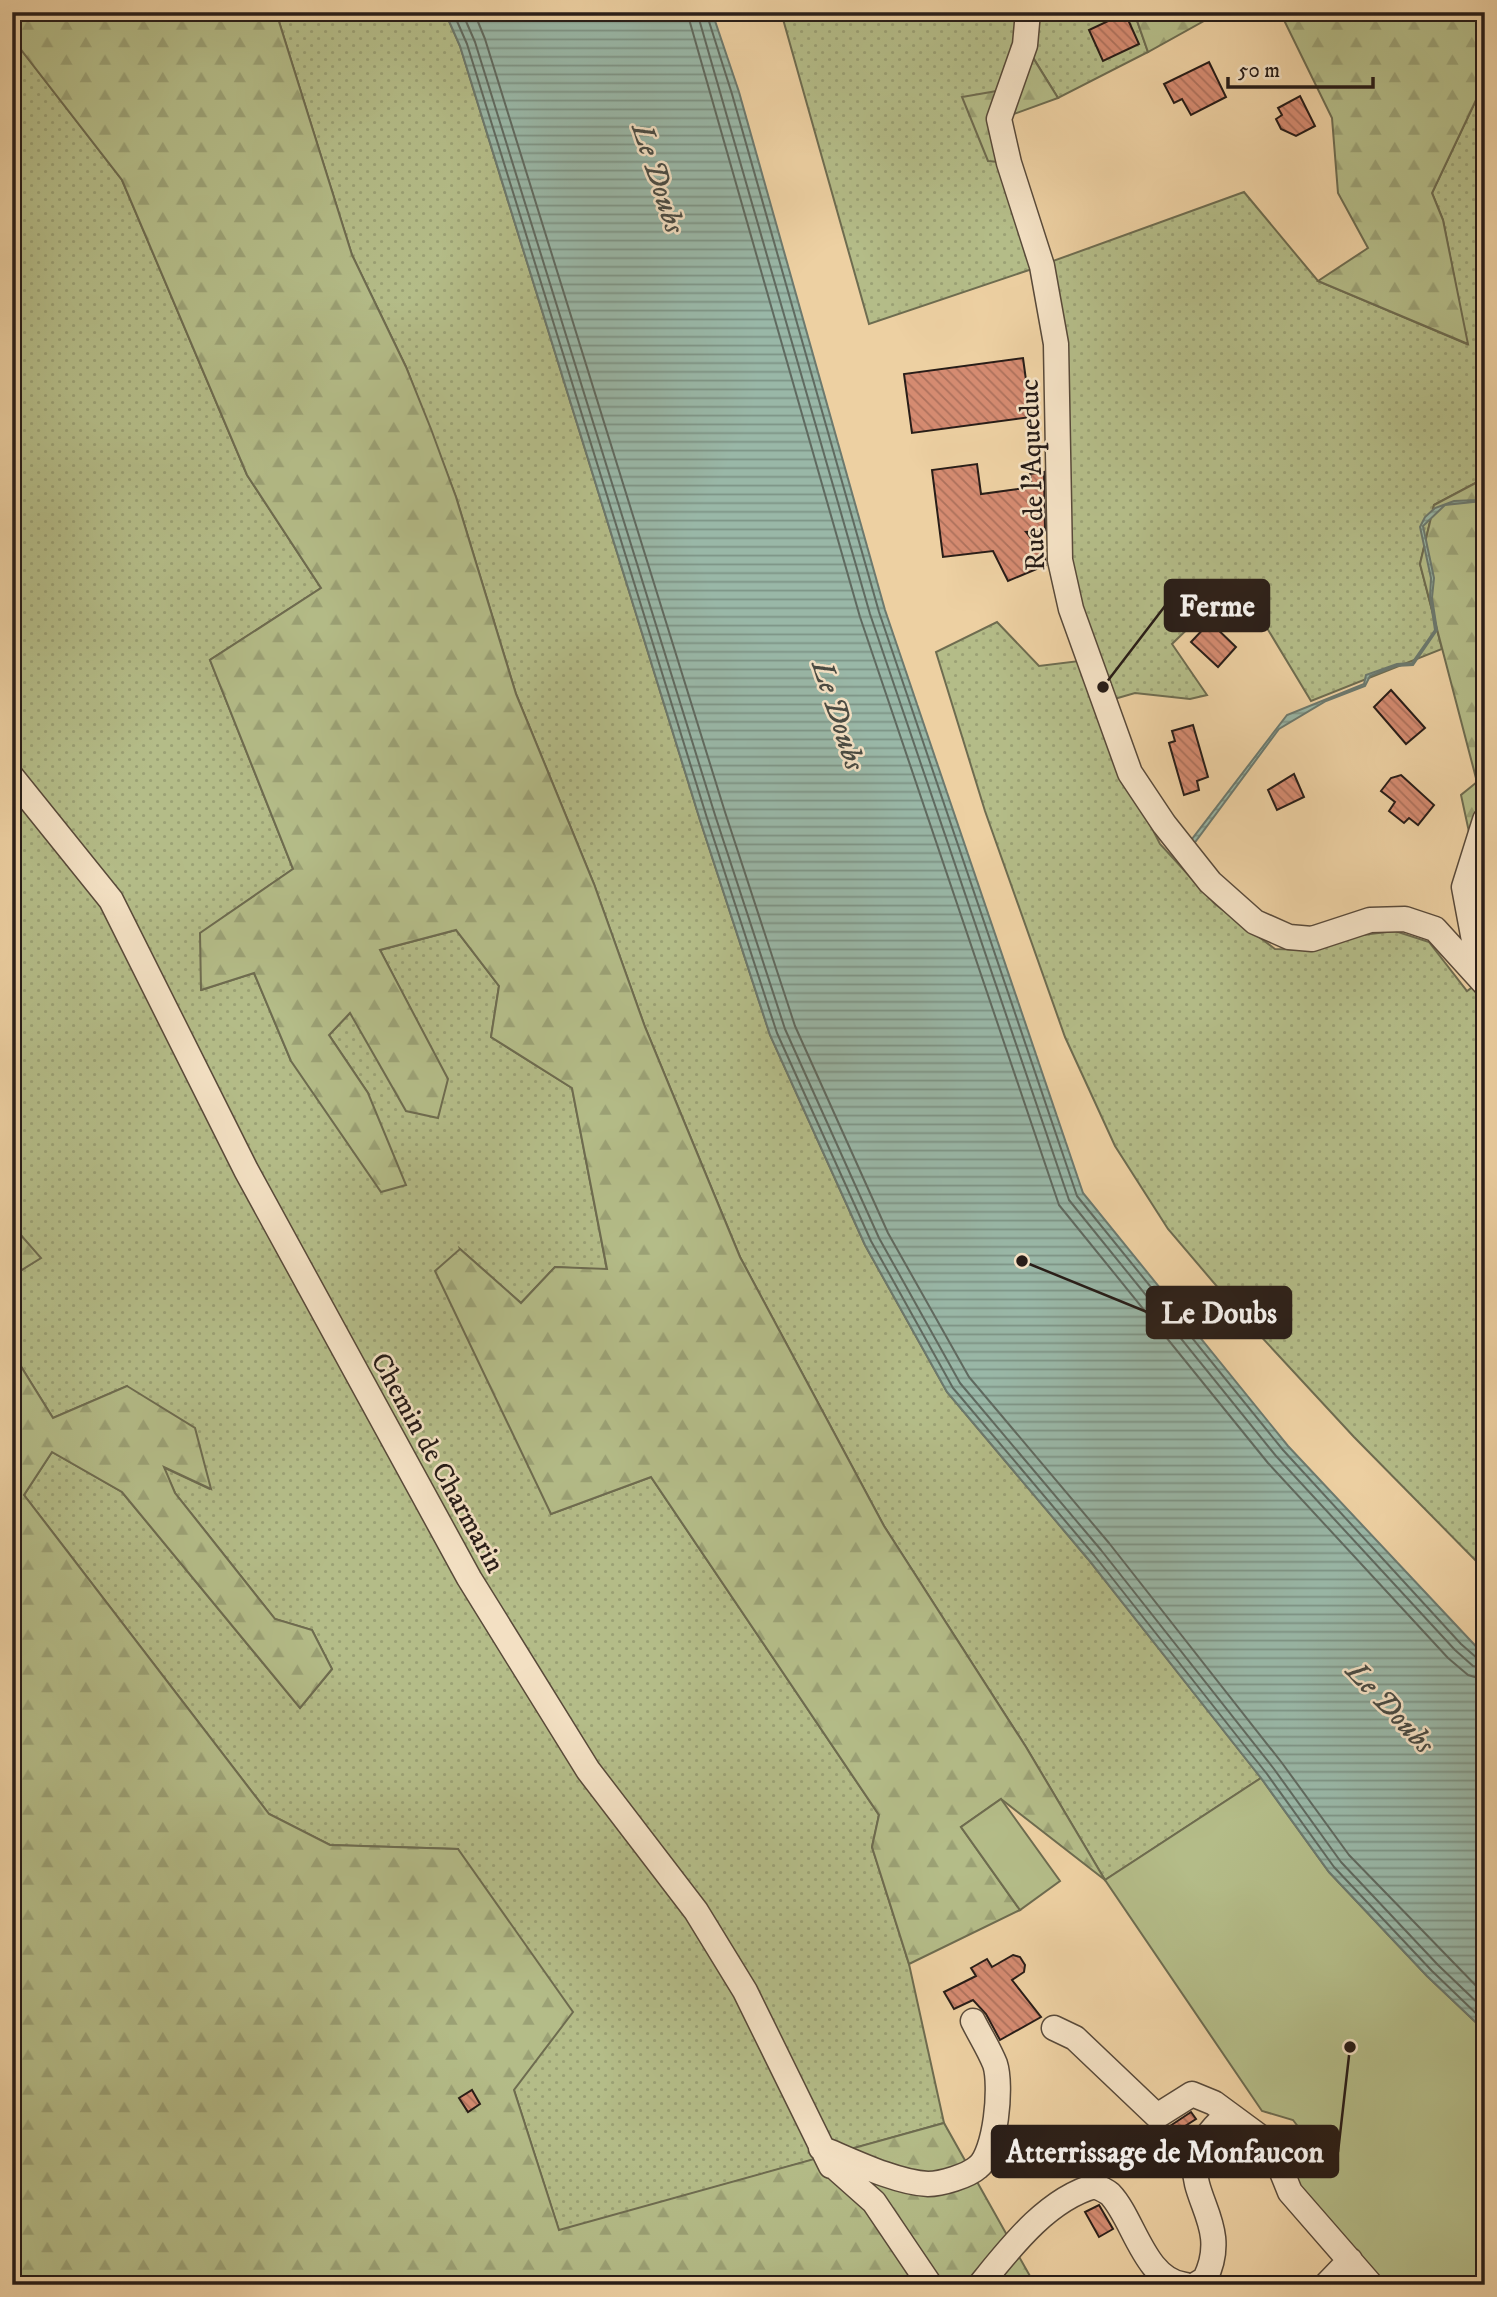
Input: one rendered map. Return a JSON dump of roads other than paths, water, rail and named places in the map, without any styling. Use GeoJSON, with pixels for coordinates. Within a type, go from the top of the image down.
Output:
{"type":"FeatureCollection","features":[{"type":"Feature","properties":{"kind":"street","name":"Rue de l'Aqueduc"},"geometry":{"type":"LineString","coordinates":[[1028,12],[1026,45],[999,119],[1009,163],[1042,266],[1056,344],[1060,559],[1071,609],[1130,773],[1164,824],[1210,882],[1255,922],[1289,937],[1312,939],[1370,919],[1405,919],[1435,929],[1483,981]]}},
{"type":"Feature","properties":{"kind":"street","name":"Chemin de Charmarin"},"geometry":{"type":"LineString","coordinates":[[12,777],[111,900],[246,1170],[469,1578],[588,1770],[696,1911],[744,1991],[827,2159]]}},
{"type":"Feature","properties":{"kind":"street"},"geometry":{"type":"LineString","coordinates":[[1483,981],[1464,887],[1485,820]]}},
{"type":"Feature","properties":{"kind":"street"},"geometry":{"type":"LineString","coordinates":[[827,2159],[928,2184],[962,2175],[980,2166],[990,2147],[997,2111],[996,2066],[973,2021]]}},
{"type":"Feature","properties":{"kind":"street"},"geometry":{"type":"LineString","coordinates":[[1054,2028],[1075,2038],[1157,2116],[1192,2094],[1228,2114],[1271,2145],[1290,2192],[1371,2285]]}},
{"type":"Feature","properties":{"kind":"street"},"geometry":{"type":"LineString","coordinates":[[1195,2285],[1205,2279],[1216,2249],[1196,2175],[1196,2150],[1210,2129],[1228,2114]]}},
{"type":"Feature","properties":{"kind":"street"},"geometry":{"type":"LineString","coordinates":[[827,2159],[874,2202],[930,2285]]}},
{"type":"Feature","properties":{"kind":"street"},"geometry":{"type":"LineString","coordinates":[[980,2285],[1034,2224],[1081,2190],[1095,2186],[1110,2194],[1158,2271],[1178,2284],[1185,2285]]}},
{"type":"Feature","properties":{"kind":"street"},"geometry":{"type":"LineString","coordinates":[[1326,2285],[1350,2260]]}},
{"type":"Feature","properties":{"kind":"water"},"geometry":{"type":"Polygon","coordinates":[[[445,12],[712,12],[739,92],[885,610],[1083,1193],[1288,1446],[1485,1656],[1485,2031],[1427,1976],[1329,1872],[1261,1778],[1088,1559],[947,1392],[865,1245],[770,1035],[700,820],[460,46],[445,12]]]}},
{"type":"Feature","properties":{"kind":"water"},"geometry":{"type":"Polygon","coordinates":[[[1485,493],[1482,501],[1445,505],[1423,526],[1434,578],[1432,598],[1437,630],[1413,665],[1396,666],[1370,676],[1365,686],[1326,701],[1279,729],[1193,845],[1189,843],[1287,715],[1364,684],[1366,675],[1397,664],[1412,663],[1435,630],[1430,597],[1431,578],[1420,527],[1425,517],[1435,508],[1454,501],[1477,500],[1485,493]]]}},
{"type":"Feature","properties":{"kind":"place","name":"Ferme"},"geometry":{"type":"Point","coordinates":[1103,687]}},
{"type":"Feature","properties":{"kind":"place","name":"Le Doubs"},"geometry":{"type":"Point","coordinates":[1022,1261]}},
{"type":"Feature","properties":{"kind":"place","name":"Atterrissage de Monfaucon"},"geometry":{"type":"Point","coordinates":[1350,2047]}}]}
